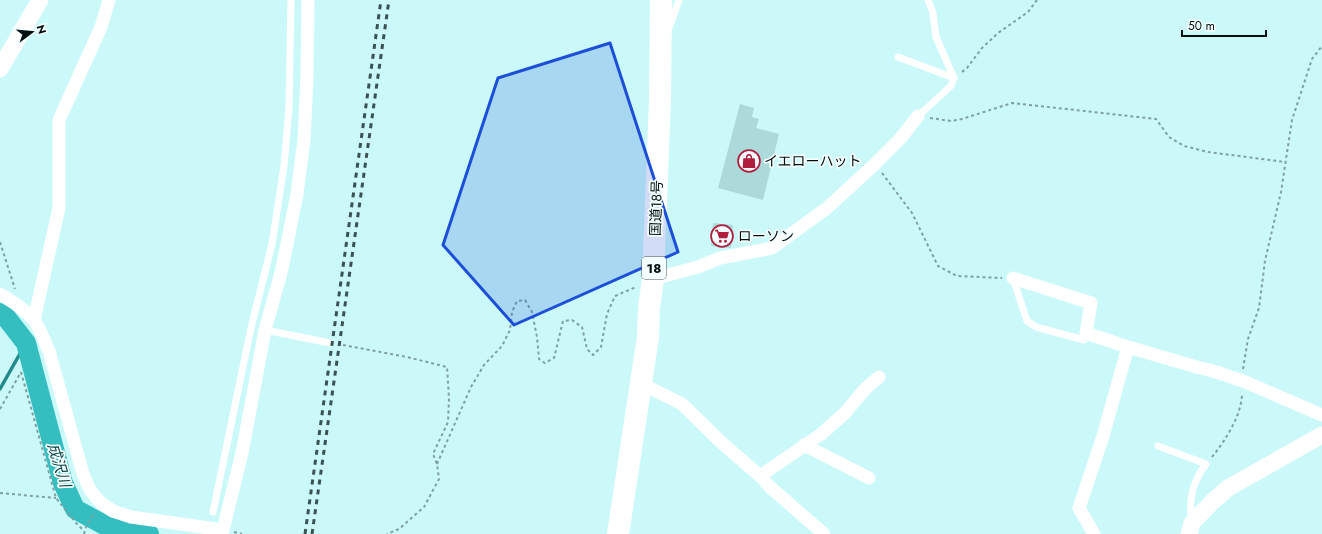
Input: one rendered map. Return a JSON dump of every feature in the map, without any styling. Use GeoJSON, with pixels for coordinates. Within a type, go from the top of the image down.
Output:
{"type":"FeatureCollection","features":[{"type":"Feature","properties":{"kind":"highway","name":"国道18号"},"geometry":{"type":"LineString","coordinates":[[618,534],[648,337],[649,308],[653,280],[660,100],[662,0]]}},
{"type":"Feature","properties":{"kind":"street"},"geometry":{"type":"LineString","coordinates":[[0,69],[40,0]]}},
{"type":"Feature","properties":{"kind":"street"},"geometry":{"type":"LineString","coordinates":[[34,320],[59,208],[59,120],[102,27],[109,0]]}},
{"type":"Feature","properties":{"kind":"street"},"geometry":{"type":"LineString","coordinates":[[0,294],[22,308],[34,320],[49,351],[83,474],[90,490],[102,503],[113,511],[131,518],[223,532],[242,452],[265,330],[282,269],[297,194],[304,140],[308,0]]}},
{"type":"Feature","properties":{"kind":"street"},"geometry":{"type":"LineString","coordinates":[[653,280],[698,267],[720,258],[772,248],[827,208],[876,164],[900,139],[918,116]]}},
{"type":"Feature","properties":{"kind":"street"},"geometry":{"type":"LineString","coordinates":[[1013,278],[1091,303],[1086,333],[1243,381],[1322,415]]}},
{"type":"Feature","properties":{"kind":"street"},"geometry":{"type":"LineString","coordinates":[[1094,534],[1079,508],[1103,436],[1128,347]]}},
{"type":"Feature","properties":{"kind":"street"},"geometry":{"type":"LineString","coordinates":[[760,476],[820,434],[844,414],[865,389],[879,377]]}},
{"type":"Feature","properties":{"kind":"street"},"geometry":{"type":"LineString","coordinates":[[640,383],[682,404],[770,487],[824,534]]}},
{"type":"Feature","properties":{"kind":"street"},"geometry":{"type":"LineString","coordinates":[[1190,529],[1212,502],[1228,488],[1322,435]]}},
{"type":"Feature","properties":{"kind":"street"},"geometry":{"type":"LineString","coordinates":[[804,446],[869,478]]}},
{"type":"Feature","properties":{"kind":"lane"},"geometry":{"type":"LineString","coordinates":[[213,512],[251,328],[272,244],[284,166],[289,108],[291,0]]}},
{"type":"Feature","properties":{"kind":"lane"},"geometry":{"type":"LineString","coordinates":[[661,51],[679,0]]}},
{"type":"Feature","properties":{"kind":"lane"},"geometry":{"type":"LineString","coordinates":[[918,116],[951,86],[954,78],[936,37],[933,13],[928,0]]}},
{"type":"Feature","properties":{"kind":"lane"},"geometry":{"type":"LineString","coordinates":[[898,57],[954,78]]}},
{"type":"Feature","properties":{"kind":"lane"},"geometry":{"type":"LineString","coordinates":[[1013,278],[1027,321],[1036,327],[1084,340],[1086,333]]}},
{"type":"Feature","properties":{"kind":"lane"},"geometry":{"type":"LineString","coordinates":[[265,330],[330,342]]}},
{"type":"Feature","properties":{"kind":"lane"},"geometry":{"type":"LineString","coordinates":[[1158,446],[1206,464],[1192,488],[1189,508],[1190,529]]}},
{"type":"Feature","properties":{"kind":"path"},"geometry":{"type":"LineString","coordinates":[[954,78],[967,68],[982,48],[998,33],[1028,12],[1036,0]]}},
{"type":"Feature","properties":{"kind":"path"},"geometry":{"type":"LineString","coordinates":[[1206,464],[1220,447],[1234,424],[1242,398],[1248,339],[1259,308],[1265,261],[1281,192],[1292,120],[1312,59],[1322,46]]}},
{"type":"Feature","properties":{"kind":"path"},"geometry":{"type":"LineString","coordinates":[[918,116],[942,121],[962,120],[1012,103],[1156,119],[1169,137],[1184,146],[1208,152],[1285,162]]}},
{"type":"Feature","properties":{"kind":"path"},"geometry":{"type":"LineString","coordinates":[[876,164],[912,213],[938,266],[957,276],[1013,278]]}},
{"type":"Feature","properties":{"kind":"path"},"geometry":{"type":"LineString","coordinates":[[0,242],[22,308]]}},
{"type":"Feature","properties":{"kind":"path"},"geometry":{"type":"LineString","coordinates":[[437,464],[471,387],[484,365],[502,346],[510,330],[512,312],[517,301],[525,300],[532,312],[537,337],[539,359],[545,363],[554,358],[563,321],[572,320],[582,327],[587,349],[593,355],[601,347],[607,314],[615,296],[653,280]]}},
{"type":"Feature","properties":{"kind":"path"},"geometry":{"type":"LineString","coordinates":[[343,345],[447,366],[449,398],[448,422],[433,454],[437,464],[438,479],[424,507],[398,529],[387,534]]}},
{"type":"Feature","properties":{"kind":"path"},"geometry":{"type":"LineString","coordinates":[[0,408],[21,372],[56,498],[84,533],[102,503]]}},
{"type":"Feature","properties":{"kind":"path"},"geometry":{"type":"LineString","coordinates":[[0,493],[56,498]]}},
{"type":"Feature","properties":{"kind":"highlighted area"},"geometry":{"type":"Polygon","coordinates":[[[610,43],[678,252],[514,325],[443,245],[498,78],[610,43]]]}},
{"type":"Feature","properties":{"kind":"building","name":"イエローハット"},"geometry":{"type":"Polygon","coordinates":[[[740,104],[754,108],[752,117],[759,119],[756,128],[779,134],[763,200],[718,188],[740,104]]]}},
{"type":"Feature","properties":{"kind":"building","name":"ローソン"},"geometry":{"type":"Polygon","coordinates":[[[713,223],[733,225],[731,248],[711,246],[713,223]]]}},
{"type":"Feature","properties":{"kind":"waterway","name":"成沢川"},"geometry":{"type":"LineString","coordinates":[[0,313],[5,316],[26,343],[63,483],[75,509],[108,527],[149,534]]}},
{"type":"Feature","properties":{"kind":"waterway"},"geometry":{"type":"LineString","coordinates":[[0,389],[26,343]]}},
{"type":"Feature","properties":{"kind":"railway"},"geometry":{"type":"LineString","coordinates":[[305,534],[381,0]]}},
{"type":"Feature","properties":{"kind":"railway"},"geometry":{"type":"LineString","coordinates":[[312,534],[389,0]]}},
{"type":"Feature","properties":{"kind":"place","name":"イエローハット"},"geometry":{"type":"Point","coordinates":[749,161]}},
{"type":"Feature","properties":{"kind":"place","name":"ローソン"},"geometry":{"type":"Point","coordinates":[722,236]}}]}
